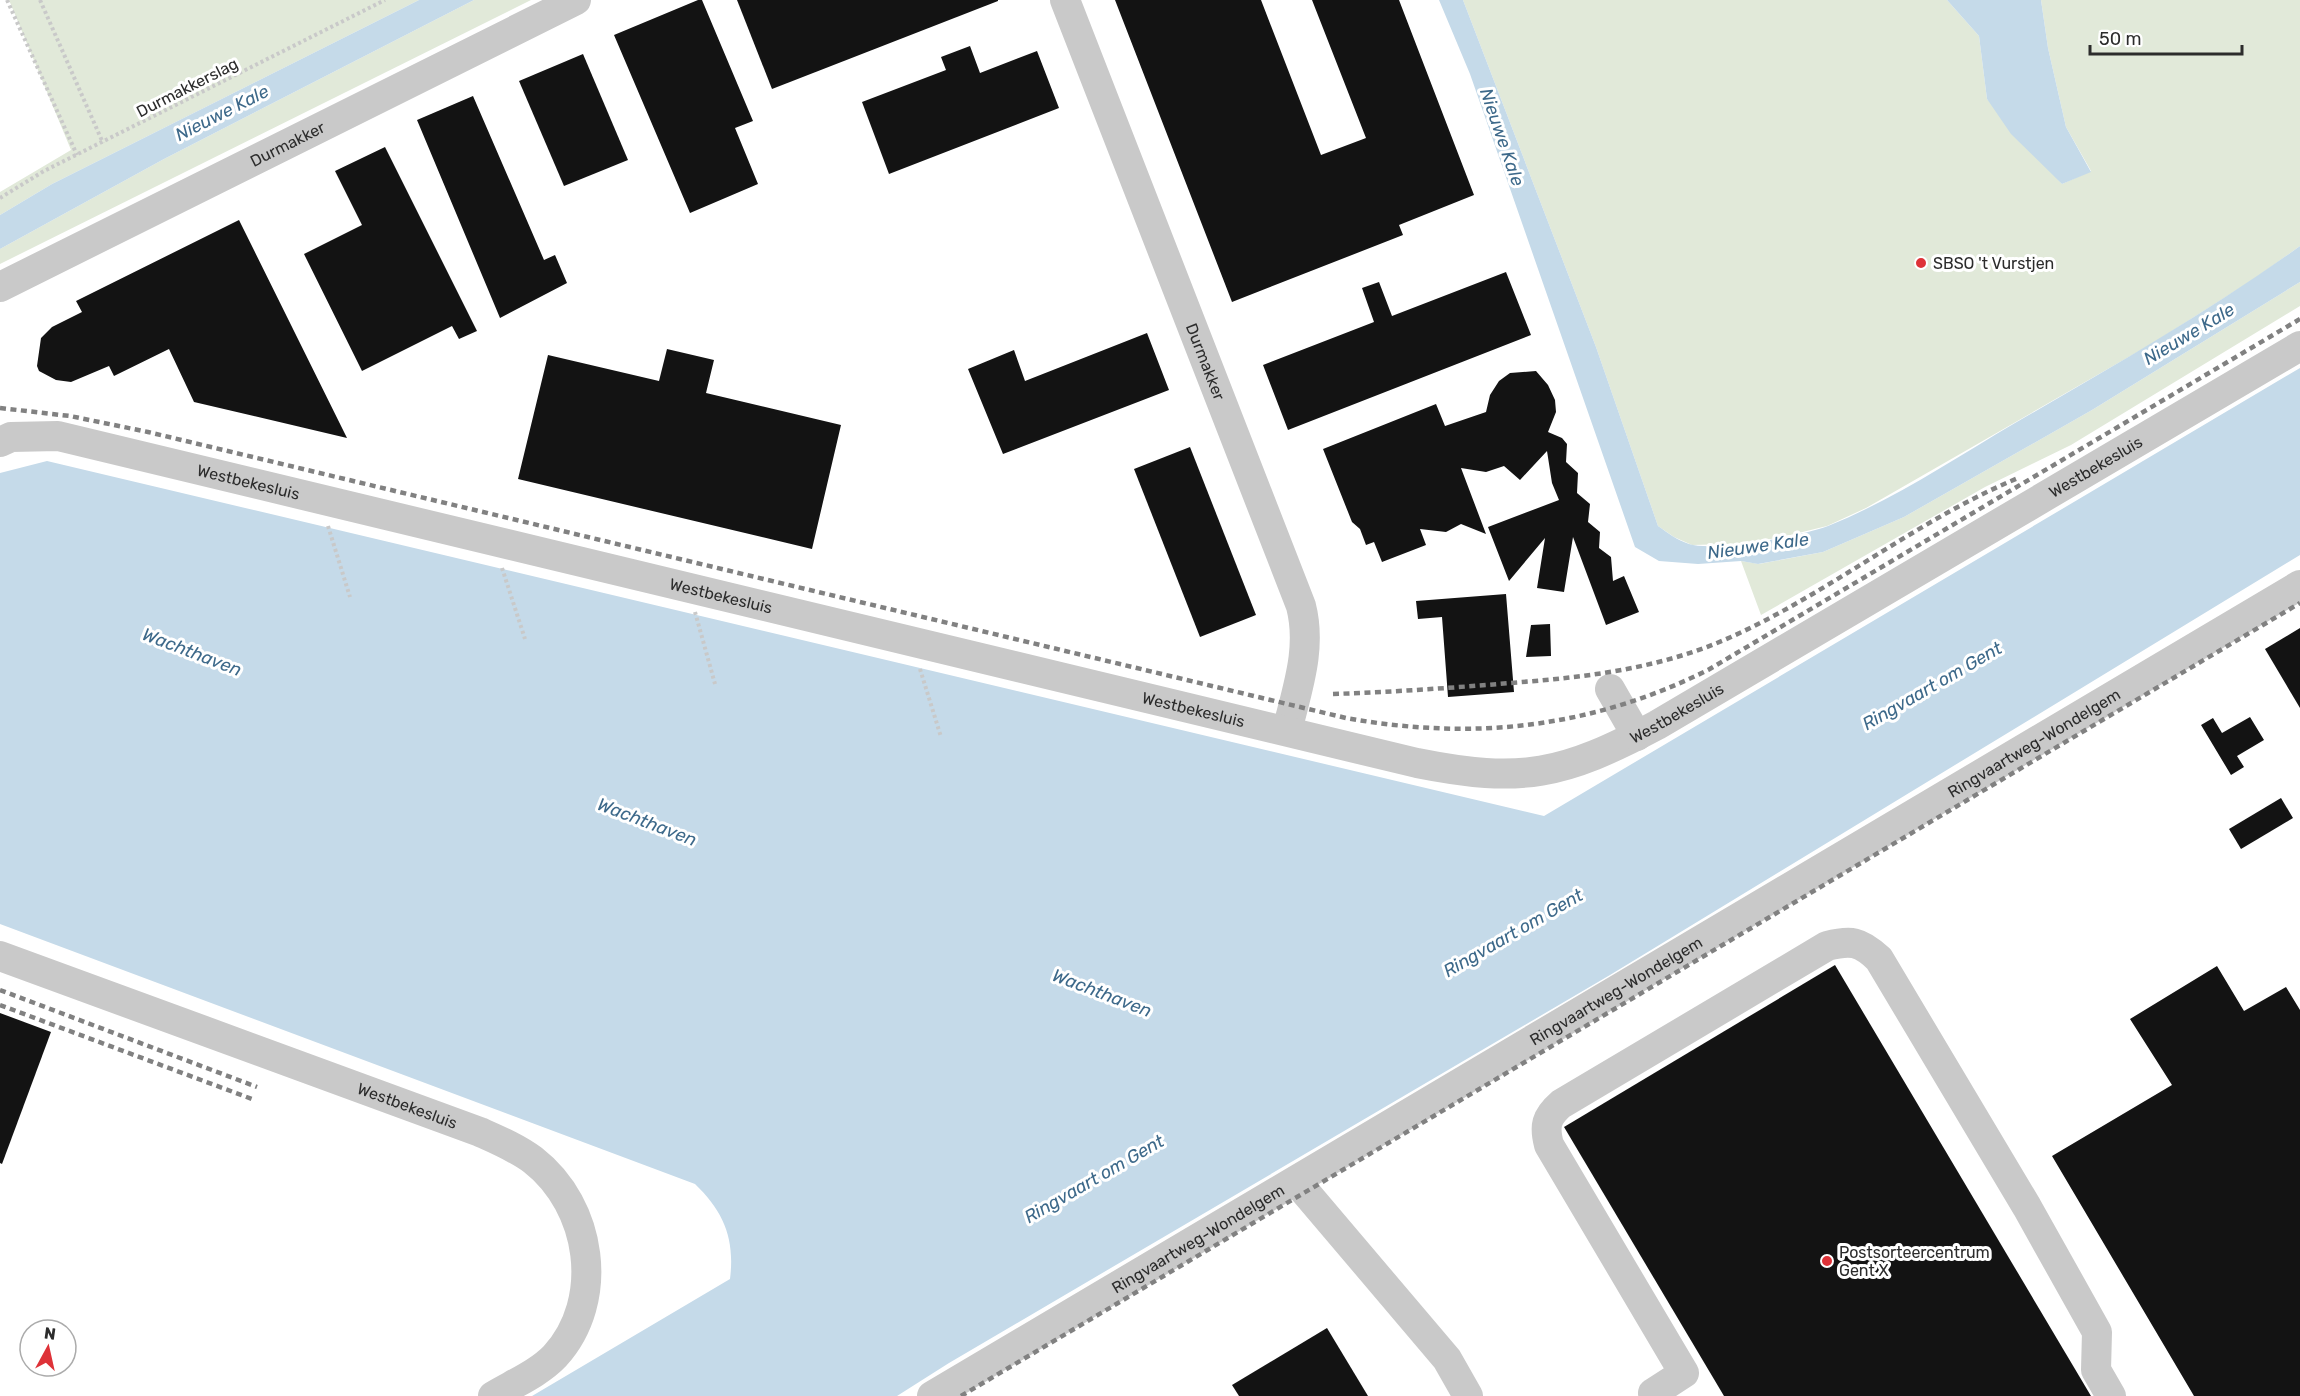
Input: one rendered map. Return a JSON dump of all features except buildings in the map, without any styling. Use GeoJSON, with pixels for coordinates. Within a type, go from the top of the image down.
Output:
{"type":"FeatureCollection","features":[{"type":"Feature","properties":{"kind":"street","name":"Durmakker"},"geometry":{"type":"LineString","coordinates":[[0,287],[576,0]]}},
{"type":"Feature","properties":{"kind":"street","name":"Durmakker"},"geometry":{"type":"LineString","coordinates":[[1065,0],[1301,606],[1306,650],[1287,731]]}},
{"type":"Feature","properties":{"kind":"street","name":"Westbekesluis"},"geometry":{"type":"LineString","coordinates":[[0,442],[11,437],[58,436],[1449,769],[1505,775],[1544,771],[1576,763],[1637,736],[2300,346]]}},
{"type":"Feature","properties":{"kind":"street","name":"Ringvaartweg-Wondelgem"},"geometry":{"type":"LineString","coordinates":[[932,1396],[2300,585]]}},
{"type":"Feature","properties":{"kind":"street"},"geometry":{"type":"LineString","coordinates":[[1610,689],[1637,736]]}},
{"type":"Feature","properties":{"kind":"street"},"geometry":{"type":"LineString","coordinates":[[1655,1396],[1653,1393],[1684,1373],[1549,1145],[1544,1128],[1549,1114],[1561,1104],[1827,946],[1847,941],[1866,947],[1879,959],[2027,1206],[2097,1332],[2096,1370],[2111,1396]]}},
{"type":"Feature","properties":{"kind":"street","name":"Westbekesluis"},"geometry":{"type":"LineString","coordinates":[[0,956],[480,1132],[533,1160],[564,1195],[584,1243],[587,1272],[586,1297],[579,1320],[553,1358],[493,1396]]}},
{"type":"Feature","properties":{"kind":"street"},"geometry":{"type":"LineString","coordinates":[[1296,1181],[1447,1359],[1468,1396]]}},
{"type":"Feature","properties":{"kind":"path"},"geometry":{"type":"LineString","coordinates":[[7,0],[77,155]]}},
{"type":"Feature","properties":{"kind":"path"},"geometry":{"type":"LineString","coordinates":[[40,0],[103,143]]}},
{"type":"Feature","properties":{"kind":"path","name":"Durmakkerslag"},"geometry":{"type":"LineString","coordinates":[[0,198],[77,155],[385,0]]}},
{"type":"Feature","properties":{"kind":"path"},"geometry":{"type":"LineString","coordinates":[[327,524],[350,597]]}},
{"type":"Feature","properties":{"kind":"path"},"geometry":{"type":"LineString","coordinates":[[502,565],[525,639]]}},
{"type":"Feature","properties":{"kind":"path"},"geometry":{"type":"LineString","coordinates":[[692,601],[715,684]]}},
{"type":"Feature","properties":{"kind":"path"},"geometry":{"type":"LineString","coordinates":[[917,659],[941,737]]}},
{"type":"Feature","properties":{"kind":"green space"},"geometry":{"type":"Polygon","coordinates":[[[9,0],[419,0],[52,184],[0,215],[0,192],[71,150],[9,0]]]}},
{"type":"Feature","properties":{"kind":"green space"},"geometry":{"type":"Polygon","coordinates":[[[474,0],[531,0],[0,264],[0,249],[164,159],[474,0]]]}},
{"type":"Feature","properties":{"kind":"green space","name":"SBSO 't Vurstjen"},"geometry":{"type":"Polygon","coordinates":[[[1463,0],[1947,0],[1979,36],[1987,99],[2062,184],[2091,171],[2066,127],[2048,48],[2041,0],[2300,0],[2300,246],[2254,279],[2153,343],[1866,508],[1827,526],[1778,538],[1731,544],[1692,545],[1658,526],[1596,347],[1463,0]]]}},
{"type":"Feature","properties":{"kind":"green space"},"geometry":{"type":"Polygon","coordinates":[[[2300,282],[2300,306],[2071,445],[1985,487],[1761,615],[1741,561],[1759,564],[1823,552],[1904,517],[2092,410],[2300,282]]]}},
{"type":"Feature","properties":{"kind":"water","name":"Nieuwe Kale"},"geometry":{"type":"Polygon","coordinates":[[[419,0],[474,0],[164,159],[0,249],[0,215],[52,184],[419,0]]]}},
{"type":"Feature","properties":{"kind":"water","name":"Nieuwe Kale"},"geometry":{"type":"Polygon","coordinates":[[[1439,0],[1463,0],[1596,347],[1658,526],[1689,544],[1718,546],[1758,542],[1816,530],[1852,516],[1946,465],[2124,360],[2231,294],[2300,246],[2300,282],[2092,410],[1904,517],[1823,552],[1758,564],[1741,561],[1698,564],[1659,561],[1635,547],[1470,74],[1439,0]]]}},
{"type":"Feature","properties":{"kind":"water"},"geometry":{"type":"Polygon","coordinates":[[[1947,0],[2041,0],[2048,48],[2066,127],[2091,172],[2062,184],[2011,134],[1987,99],[1979,36],[1947,0]]]}},
{"type":"Feature","properties":{"kind":"water"},"geometry":{"type":"Polygon","coordinates":[[[2300,368],[2300,555],[1610,975],[949,1363],[897,1396],[532,1396],[730,1279],[731,1251],[725,1227],[713,1205],[695,1184],[0,924],[0,473],[47,461],[1544,816],[2300,368]]]}},
{"type":"Feature","properties":{"kind":"railway"},"geometry":{"type":"LineString","coordinates":[[0,408],[70,416],[148,432],[1346,718],[1394,725],[1486,728],[1576,717],[1664,690],[1708,670],[2300,319]]}},
{"type":"Feature","properties":{"kind":"railway"},"geometry":{"type":"LineString","coordinates":[[1333,694],[1567,678],[1623,670],[1677,657],[1731,637],[1768,619],[1945,514],[2018,478]]}},
{"type":"Feature","properties":{"kind":"railway"},"geometry":{"type":"LineString","coordinates":[[961,1396],[2300,603]]}},
{"type":"Feature","properties":{"kind":"railway"},"geometry":{"type":"LineString","coordinates":[[0,990],[257,1087]]}},
{"type":"Feature","properties":{"kind":"railway"},"geometry":{"type":"LineString","coordinates":[[0,1005],[252,1099]]}},
{"type":"Feature","properties":{"kind":"place","name":"SBSO 't Vurstjen"},"geometry":{"type":"Point","coordinates":[1921,263]}},
{"type":"Feature","properties":{"kind":"place","name":"Postsorteercentrum Gent X"},"geometry":{"type":"Point","coordinates":[1827,1261]}},
{"type":"Feature","properties":{"kind":"water label","name":"Wachthaven"},"geometry":{"type":"Point","coordinates":[192,652]}},
{"type":"Feature","properties":{"kind":"water label","name":"Ringvaart om Gent"},"geometry":{"type":"Point","coordinates":[1932,686]}},
{"type":"Feature","properties":{"kind":"water label","name":"Wachthaven"},"geometry":{"type":"Point","coordinates":[647,822]}},
{"type":"Feature","properties":{"kind":"water label","name":"Ringvaart om Gent"},"geometry":{"type":"Point","coordinates":[1513,933]}},
{"type":"Feature","properties":{"kind":"water label","name":"Wachthaven"},"geometry":{"type":"Point","coordinates":[1102,993]}},
{"type":"Feature","properties":{"kind":"water label","name":"Ringvaart om Gent"},"geometry":{"type":"Point","coordinates":[1094,1179]}}]}
